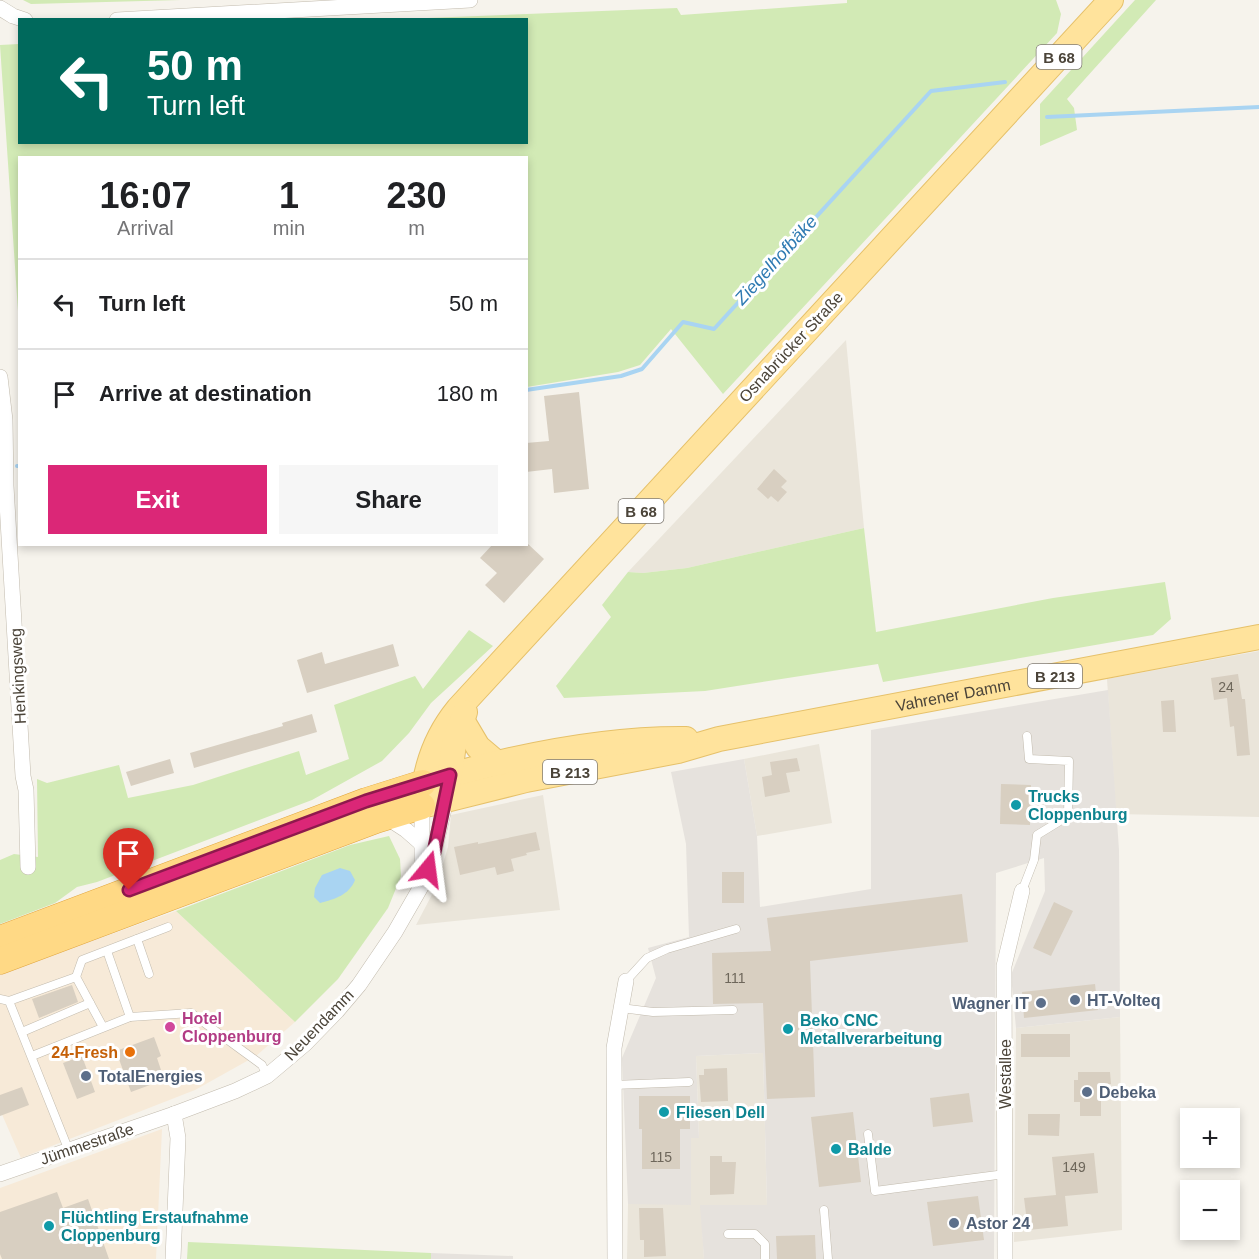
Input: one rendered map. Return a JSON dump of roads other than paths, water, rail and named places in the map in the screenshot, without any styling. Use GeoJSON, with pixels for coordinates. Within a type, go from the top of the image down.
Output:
{"type":"FeatureCollection","features":[{"type":"Feature","properties":{"kind":"highway","name":"B 213"},"geometry":{"type":"LineString","coordinates":[[0,961],[386,817],[430,796]]}},
{"type":"Feature","properties":{"kind":"highway","name":"B 213"},"geometry":{"type":"LineString","coordinates":[[0,939],[366,801],[430,796]]}},
{"type":"Feature","properties":{"kind":"main road","name":"Osnabrücker Straße"},"geometry":{"type":"LineString","coordinates":[[430,796],[440,734],[458,709],[1100,4]]}},
{"type":"Feature","properties":{"kind":"main road","name":"Vahrener Damm"},"geometry":{"type":"LineString","coordinates":[[430,796],[678,751],[719,739],[1259,637]]}},
{"type":"Feature","properties":{"kind":"main road","name":"Osnabrücker Straße"},"geometry":{"type":"LineString","coordinates":[[450,775],[454,744],[472,696]]}},
{"type":"Feature","properties":{"kind":"main road"},"geometry":{"type":"LineString","coordinates":[[462,720],[478,747],[498,764]]}},
{"type":"Feature","properties":{"kind":"main road","name":"Vahrener Damm"},"geometry":{"type":"LineString","coordinates":[[430,796],[450,775],[498,764],[612,742],[653,739],[719,739]]}},
{"type":"Feature","properties":{"kind":"street"},"geometry":{"type":"LineString","coordinates":[[152,18],[470,0]]}},
{"type":"Feature","properties":{"kind":"street"},"geometry":{"type":"LineString","coordinates":[[0,8],[19,18]]}},
{"type":"Feature","properties":{"kind":"street","name":"Henkingsweg"},"geometry":{"type":"LineString","coordinates":[[0,376],[5,420],[6,486],[23,776],[26,790],[28,867]]}},
{"type":"Feature","properties":{"kind":"street","name":"Neuendamm"},"geometry":{"type":"LineString","coordinates":[[422,885],[422,844],[430,796]]}},
{"type":"Feature","properties":{"kind":"street","name":"Neuendamm"},"geometry":{"type":"LineString","coordinates":[[174,1114],[267,1076],[305,1044],[358,985],[395,932],[422,885],[434,852],[430,796]]}},
{"type":"Feature","properties":{"kind":"street"},"geometry":{"type":"LineString","coordinates":[[386,817],[422,844]]}},
{"type":"Feature","properties":{"kind":"street","name":"Westallee"},"geometry":{"type":"LineString","coordinates":[[1005,1259],[1004,966],[1022,891]]}},
{"type":"Feature","properties":{"kind":"street"},"geometry":{"type":"LineString","coordinates":[[615,1259],[614,1048],[626,981]]}},
{"type":"Feature","properties":{"kind":"street"},"geometry":{"type":"LineString","coordinates":[[173,1259],[178,1138],[174,1114]]}},
{"type":"Feature","properties":{"kind":"street","name":"Jümmestraße"},"geometry":{"type":"LineString","coordinates":[[0,1174],[174,1114]]}},
{"type":"Feature","properties":{"kind":"lane"},"geometry":{"type":"LineString","coordinates":[[1022,891],[1034,860],[1037,835],[1068,816],[1069,761],[1029,759],[1027,736]]}},
{"type":"Feature","properties":{"kind":"lane"},"geometry":{"type":"LineString","coordinates":[[103,1027],[76,976],[82,960],[168,927]]}},
{"type":"Feature","properties":{"kind":"lane"},"geometry":{"type":"LineString","coordinates":[[626,981],[647,958],[702,938],[736,929]]}},
{"type":"Feature","properties":{"kind":"lane"},"geometry":{"type":"LineString","coordinates":[[137,939],[149,974]]}},
{"type":"Feature","properties":{"kind":"lane"},"geometry":{"type":"LineString","coordinates":[[107,951],[130,1017]]}},
{"type":"Feature","properties":{"kind":"lane"},"geometry":{"type":"LineString","coordinates":[[0,999],[9,1001],[76,976]]}},
{"type":"Feature","properties":{"kind":"lane"},"geometry":{"type":"LineString","coordinates":[[9,1001],[69,1151]]}},
{"type":"Feature","properties":{"kind":"lane"},"geometry":{"type":"LineString","coordinates":[[22,1032],[90,1003]]}},
{"type":"Feature","properties":{"kind":"lane"},"geometry":{"type":"LineString","coordinates":[[621,1008],[653,1012],[733,1010]]}},
{"type":"Feature","properties":{"kind":"lane"},"geometry":{"type":"LineString","coordinates":[[32,1056],[130,1017],[191,1013],[261,1065],[267,1076]]}},
{"type":"Feature","properties":{"kind":"lane"},"geometry":{"type":"LineString","coordinates":[[614,1085],[689,1082]]}},
{"type":"Feature","properties":{"kind":"lane"},"geometry":{"type":"LineString","coordinates":[[868,1134],[875,1191],[1005,1174]]}},
{"type":"Feature","properties":{"kind":"lane"},"geometry":{"type":"LineString","coordinates":[[824,1210],[828,1259]]}},
{"type":"Feature","properties":{"kind":"lane"},"geometry":{"type":"LineString","coordinates":[[728,1234],[755,1234],[765,1244],[765,1259]]}},
{"type":"Feature","properties":{"kind":"water"},"geometry":{"type":"Polygon","coordinates":[[[340,868],[350,871],[355,880],[341,896],[320,903],[314,897],[315,888],[322,875],[340,868]]]}},
{"type":"Feature","properties":{"kind":"waterway","name":"Ziegelhofbäke"},"geometry":{"type":"LineString","coordinates":[[528,390],[621,376],[642,369],[683,322],[714,329],[931,91],[1005,82]]}},
{"type":"Feature","properties":{"kind":"waterway","name":"Ziegelhofbäke"},"geometry":{"type":"LineString","coordinates":[[1047,117],[1259,107]]}},
{"type":"Feature","properties":{"kind":"place","name":"Trucks Cloppenburg"},"geometry":{"type":"Point","coordinates":[1016,805]}},
{"type":"Feature","properties":{"kind":"place","name":"HT-Volteq"},"geometry":{"type":"Point","coordinates":[1075,1000]}},
{"type":"Feature","properties":{"kind":"place","name":"Wagner IT"},"geometry":{"type":"Point","coordinates":[1041,1003]}},
{"type":"Feature","properties":{"kind":"place","name":"Hotel Cloppenburg"},"geometry":{"type":"Point","coordinates":[170,1027]}},
{"type":"Feature","properties":{"kind":"place","name":"Beko CNC Metallverarbeitung"},"geometry":{"type":"Point","coordinates":[788,1029]}},
{"type":"Feature","properties":{"kind":"place","name":"24-Fresh"},"geometry":{"type":"Point","coordinates":[130,1052]}},
{"type":"Feature","properties":{"kind":"place","name":"TotalEnergies"},"geometry":{"type":"Point","coordinates":[86,1076]}},
{"type":"Feature","properties":{"kind":"place","name":"Debeka"},"geometry":{"type":"Point","coordinates":[1087,1092]}},
{"type":"Feature","properties":{"kind":"place","name":"Fliesen Dell"},"geometry":{"type":"Point","coordinates":[664,1112]}},
{"type":"Feature","properties":{"kind":"place","name":"Balde"},"geometry":{"type":"Point","coordinates":[836,1149]}},
{"type":"Feature","properties":{"kind":"place","name":"Astor 24"},"geometry":{"type":"Point","coordinates":[954,1223]}},
{"type":"Feature","properties":{"kind":"place","name":"Flüchtling Erstaufnahme Cloppenburg"},"geometry":{"type":"Point","coordinates":[49,1226]}}]}
